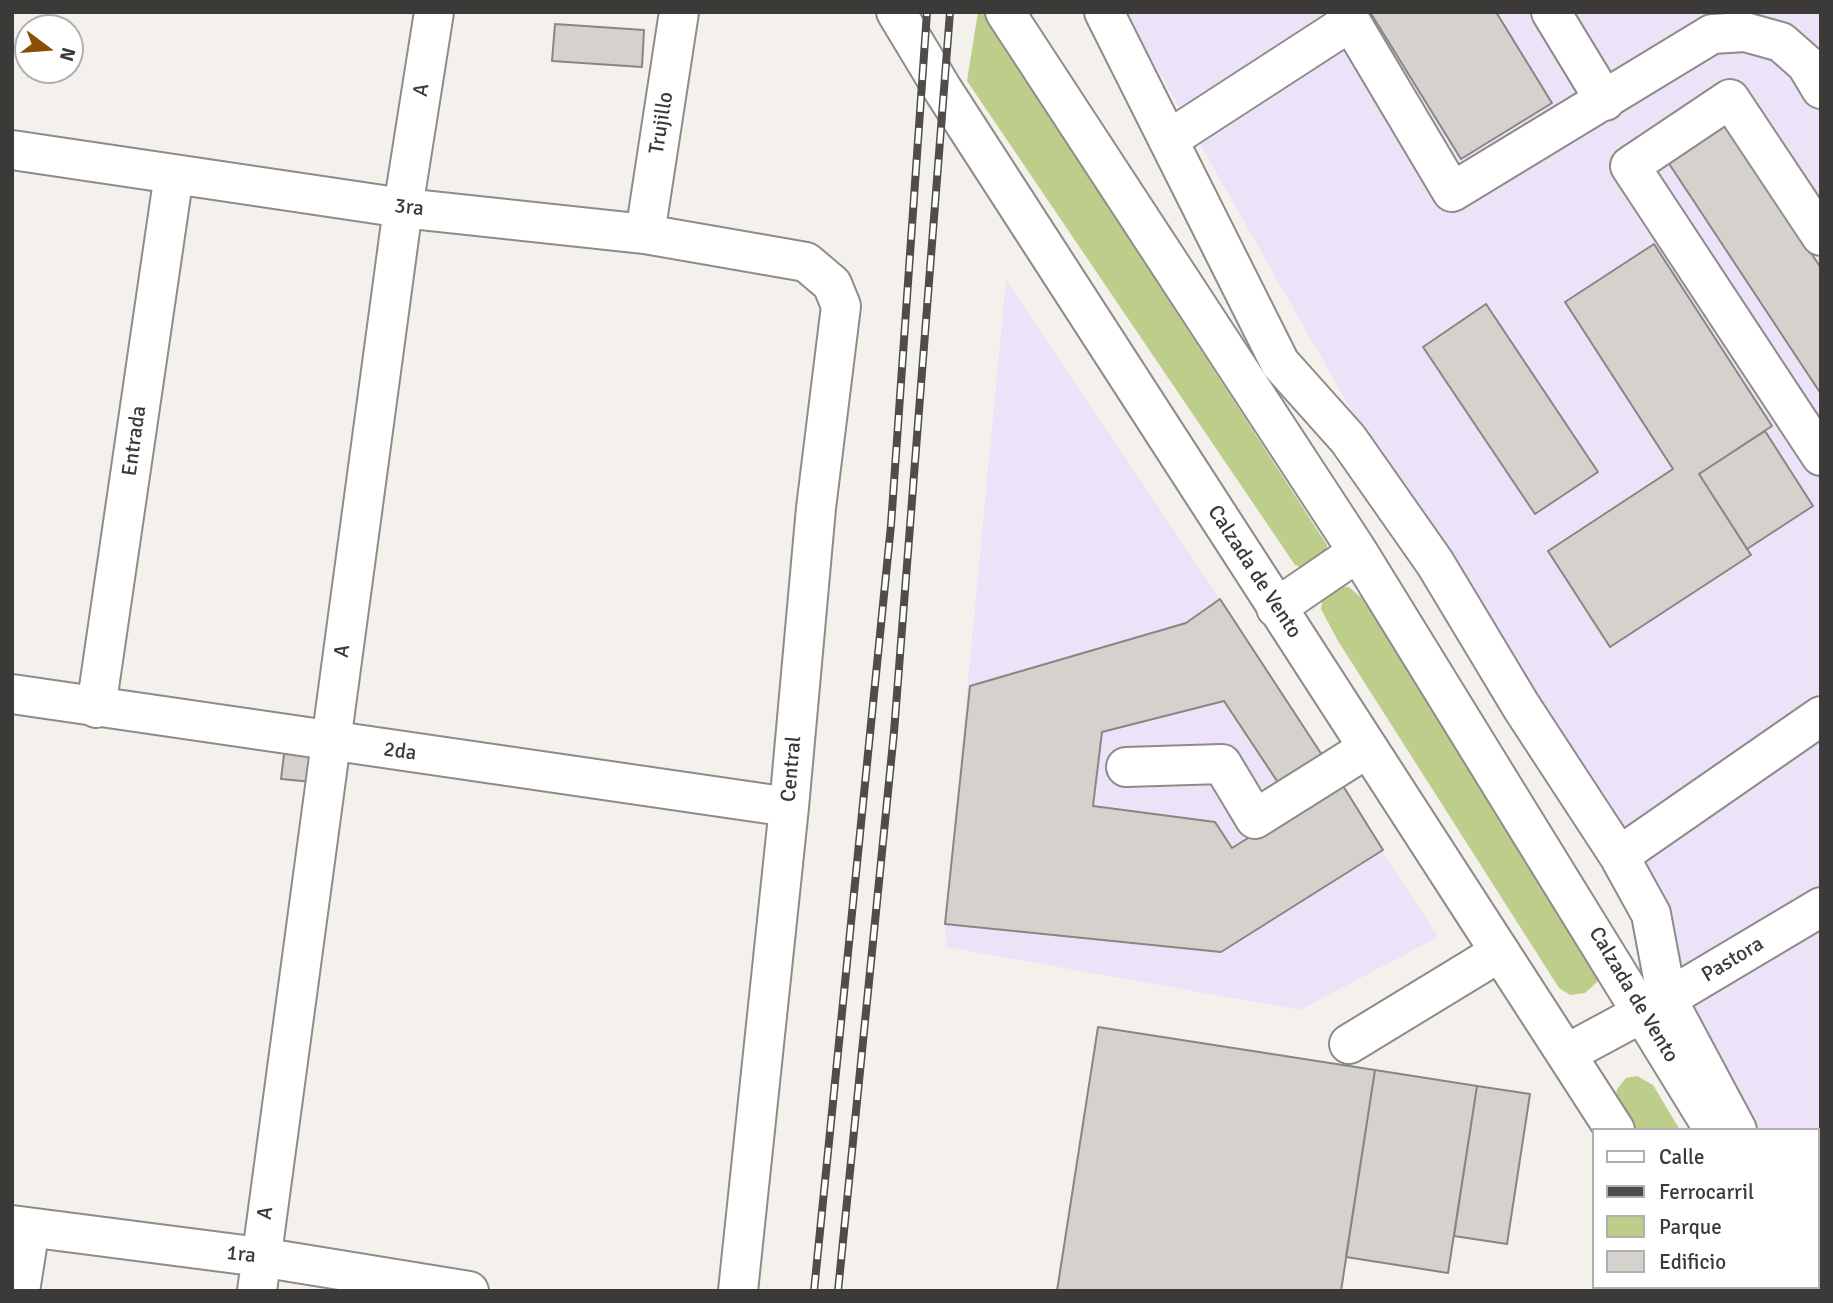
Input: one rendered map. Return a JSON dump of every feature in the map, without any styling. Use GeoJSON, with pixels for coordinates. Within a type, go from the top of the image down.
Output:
{"type":"FeatureCollection","features":[{"type":"Feature","properties":{"kind":"street","name":"A"},"geometry":{"type":"LineString","coordinates":[[258,1274],[403,208],[434,12]]}},
{"type":"Feature","properties":{"kind":"street","name":"Trujillo"},"geometry":{"type":"LineString","coordinates":[[645,234],[679,12]]}},
{"type":"Feature","properties":{"kind":"street","name":"Calzada de Vento"},"geometry":{"type":"LineString","coordinates":[[896,12],[1276,608],[1614,1128]]}},
{"type":"Feature","properties":{"kind":"street","name":"Calzada de Vento"},"geometry":{"type":"LineString","coordinates":[[1005,12],[1656,1005],[1713,1128]]}},
{"type":"Feature","properties":{"kind":"street"},"geometry":{"type":"LineString","coordinates":[[1104,12],[1280,363],[1348,439],[1435,563],[1521,706],[1619,856],[1651,914],[1656,1005],[1736,1128]]}},
{"type":"Feature","properties":{"kind":"street"},"geometry":{"type":"LineString","coordinates":[[1551,12],[1605,102]]}},
{"type":"Feature","properties":{"kind":"street"},"geometry":{"type":"LineString","coordinates":[[1168,140],[1348,17],[1452,192],[1605,102],[1712,34],[1745,32],[1781,42],[1806,64],[1821,89]]}},
{"type":"Feature","properties":{"kind":"street"},"geometry":{"type":"LineString","coordinates":[[1821,236],[1730,99],[1630,166],[1821,456]]}},
{"type":"Feature","properties":{"kind":"street","name":"3ra"},"geometry":{"type":"LineString","coordinates":[[12,150],[403,208],[645,234],[806,262]]}},
{"type":"Feature","properties":{"kind":"street","name":"Entrada"},"geometry":{"type":"LineString","coordinates":[[96,709],[174,174]]}},
{"type":"Feature","properties":{"kind":"street","name":"Central"},"geometry":{"type":"LineString","coordinates":[[738,1291],[789,807],[816,508],[841,306],[832,284],[806,262]]}},
{"type":"Feature","properties":{"kind":"street"},"geometry":{"type":"LineString","coordinates":[[1276,608],[1358,552]]}},
{"type":"Feature","properties":{"kind":"street","name":"2da"},"geometry":{"type":"LineString","coordinates":[[12,694],[96,709],[789,807]]}},
{"type":"Feature","properties":{"kind":"street"},"geometry":{"type":"LineString","coordinates":[[1619,856],[1821,716]]}},
{"type":"Feature","properties":{"kind":"street"},"geometry":{"type":"LineString","coordinates":[[1126,767],[1222,764],[1255,819],[1368,748]]}},
{"type":"Feature","properties":{"kind":"street","name":"Pastora"},"geometry":{"type":"LineString","coordinates":[[1566,1054],[1656,1005],[1821,907]]}},
{"type":"Feature","properties":{"kind":"street"},"geometry":{"type":"LineString","coordinates":[[1349,1044],[1500,952]]}},
{"type":"Feature","properties":{"kind":"street"},"geometry":{"type":"LineString","coordinates":[[20,1291],[21,1227]]}},
{"type":"Feature","properties":{"kind":"street","name":"1ra"},"geometry":{"type":"LineString","coordinates":[[21,1227],[258,1274],[469,1291]]}},
{"type":"Feature","properties":{"kind":"shaded area"},"geometry":{"type":"Polygon","coordinates":[[[1125,12],[1821,12],[1821,1278],[1819,1128],[1759,1128],[1125,12]]]}},
{"type":"Feature","properties":{"kind":"shaded area"},"geometry":{"type":"Polygon","coordinates":[[[1006,279],[1220,599],[1438,937],[1300,1010],[946,947],[945,924],[1006,279]]]}},
{"type":"Feature","properties":{"kind":"green space"},"geometry":{"type":"Polygon","coordinates":[[[978,12],[982,12],[1327,545],[1327,555],[1306,569],[1295,565],[967,81],[978,12]]]}},
{"type":"Feature","properties":{"kind":"green space"},"geometry":{"type":"Polygon","coordinates":[[[1339,586],[1349,587],[1362,598],[1600,968],[1597,982],[1585,993],[1570,995],[1559,988],[1338,641],[1321,609],[1323,597],[1339,586]]]}},
{"type":"Feature","properties":{"kind":"green space"},"geometry":{"type":"Polygon","coordinates":[[[1637,1076],[1653,1085],[1679,1128],[1629,1128],[1615,1103],[1617,1089],[1626,1078],[1637,1076]]]}},
{"type":"Feature","properties":{"kind":"building"},"geometry":{"type":"Polygon","coordinates":[[[1370,12],[1496,12],[1552,103],[1461,159],[1370,12]]]}},
{"type":"Feature","properties":{"kind":"building"},"geometry":{"type":"Polygon","coordinates":[[[555,24],[644,30],[642,67],[552,61],[555,24]]]}},
{"type":"Feature","properties":{"kind":"building"},"geometry":{"type":"Polygon","coordinates":[[[1721,118],[1821,268],[1821,394],[1664,156],[1721,118]]]}},
{"type":"Feature","properties":{"kind":"building"},"geometry":{"type":"Polygon","coordinates":[[[1654,244],[1772,426],[1699,474],[1751,555],[1610,647],[1548,551],[1673,469],[1565,302],[1654,244]]]}},
{"type":"Feature","properties":{"kind":"building"},"geometry":{"type":"Polygon","coordinates":[[[1486,304],[1598,472],[1535,514],[1423,347],[1486,304]]]}},
{"type":"Feature","properties":{"kind":"building"},"geometry":{"type":"Polygon","coordinates":[[[1765,431],[1813,506],[1747,549],[1699,474],[1765,431]]]}},
{"type":"Feature","properties":{"kind":"building"},"geometry":{"type":"Polygon","coordinates":[[[1220,599],[1324,758],[1281,787],[1224,701],[1102,732],[1093,806],[1215,822],[1232,848],[1340,781],[1383,850],[1221,952],[945,924],[970,686],[1186,623],[1220,599]]]}},
{"type":"Feature","properties":{"kind":"building"},"geometry":{"type":"Polygon","coordinates":[[[285,746],[316,750],[313,782],[281,779],[285,746]]]}},
{"type":"Feature","properties":{"kind":"building"},"geometry":{"type":"Polygon","coordinates":[[[1098,1027],[1375,1070],[1341,1291],[1057,1291],[1098,1027]]]}},
{"type":"Feature","properties":{"kind":"building"},"geometry":{"type":"Polygon","coordinates":[[[1375,1070],[1477,1086],[1448,1273],[1346,1257],[1375,1070]]]}},
{"type":"Feature","properties":{"kind":"building"},"geometry":{"type":"Polygon","coordinates":[[[1477,1086],[1530,1094],[1507,1244],[1454,1236],[1477,1086]]]}},
{"type":"Feature","properties":{"kind":"railway"},"geometry":{"type":"LineString","coordinates":[[814,1291],[891,525],[927,12]]}},
{"type":"Feature","properties":{"kind":"railway"},"geometry":{"type":"LineString","coordinates":[[838,1291],[894,732],[950,12]]}}]}
